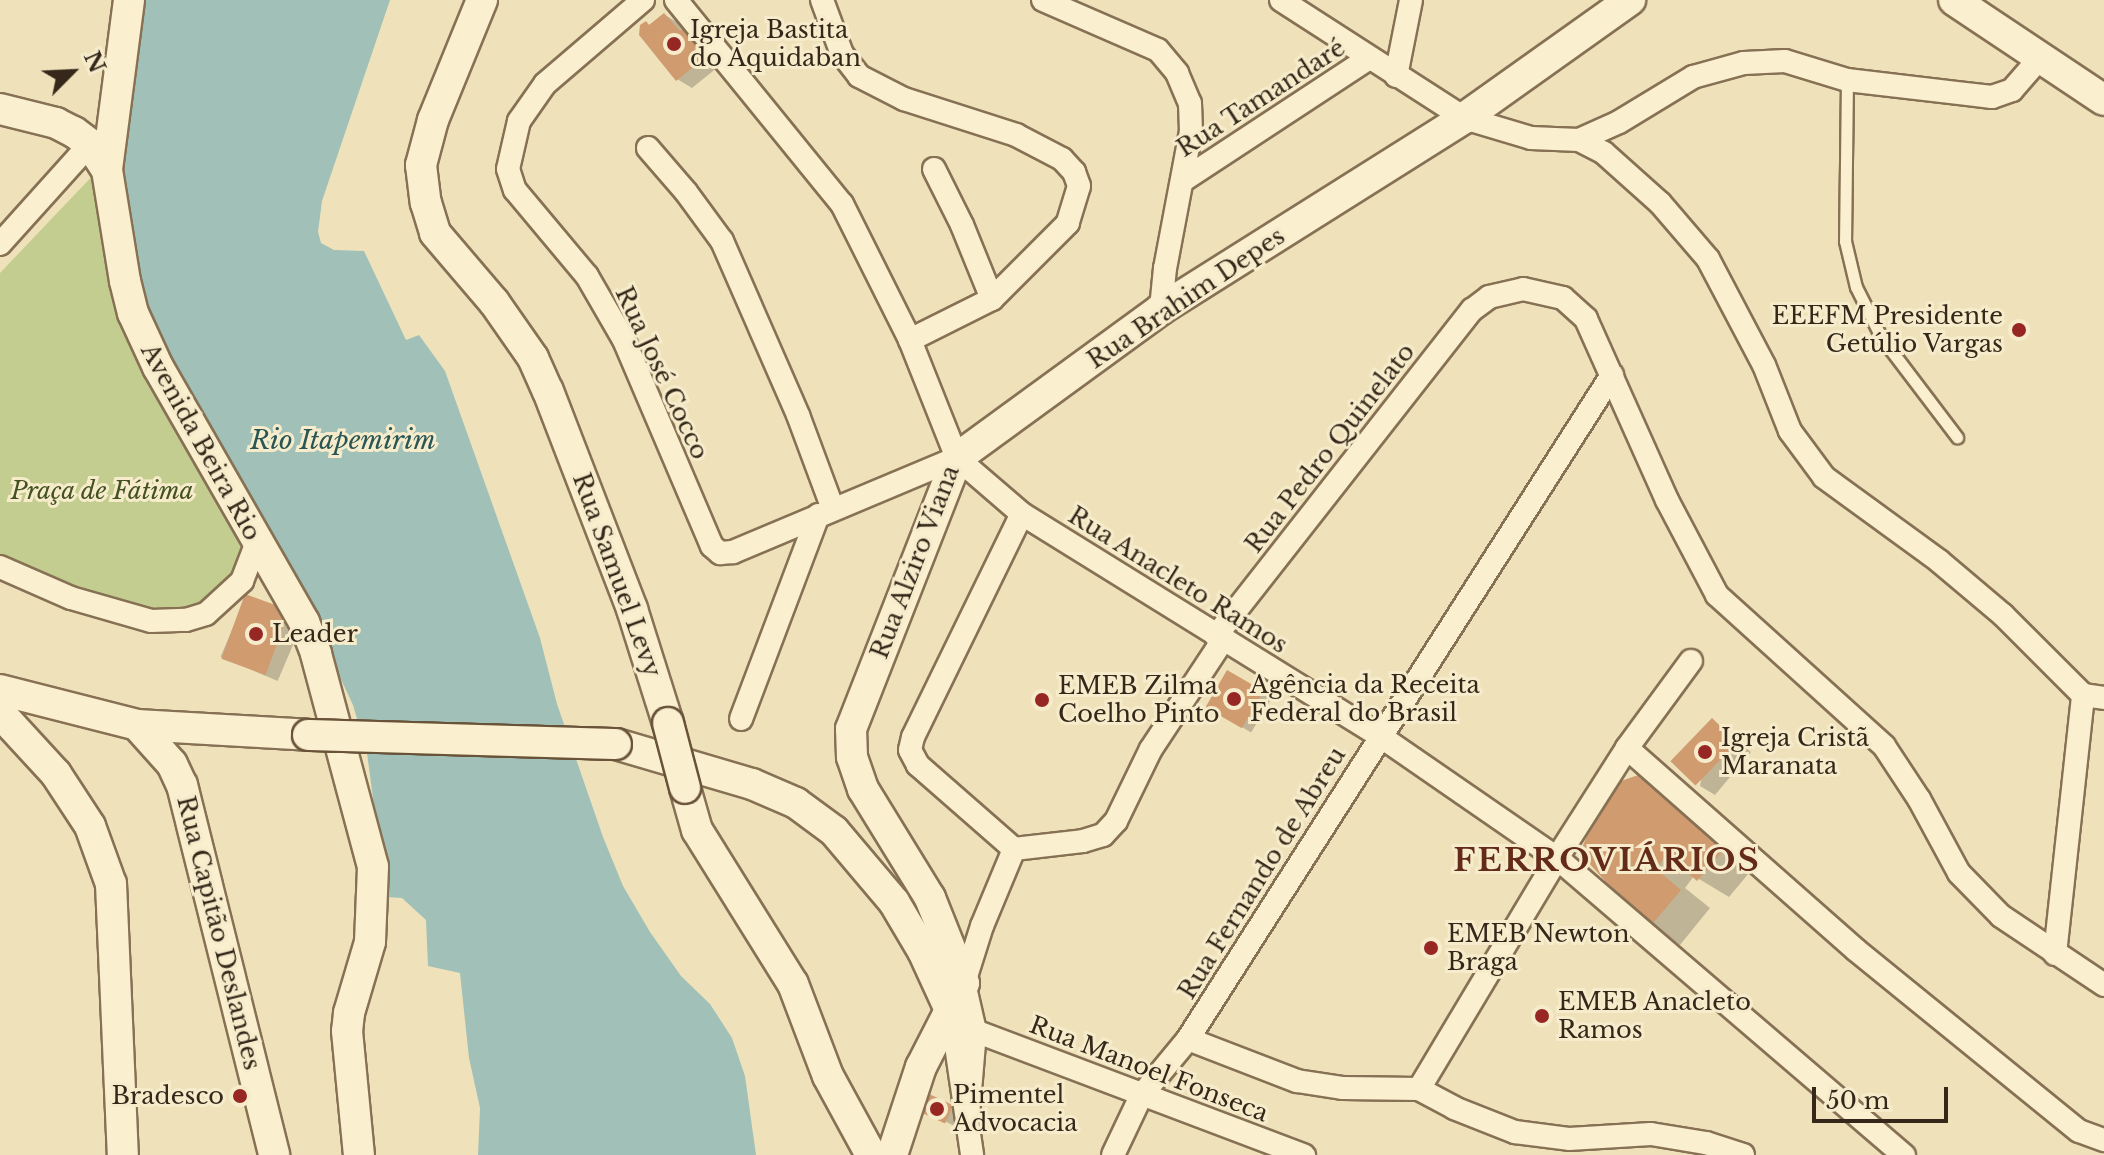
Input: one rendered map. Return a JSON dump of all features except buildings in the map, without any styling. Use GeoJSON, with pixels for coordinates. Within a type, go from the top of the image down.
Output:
{"type":"FeatureCollection","features":[{"type":"Feature","properties":{"kind":"main road","name":"Avenida Beira Rio"},"geometry":{"type":"LineString","coordinates":[[129,0],[107,170],[125,281],[144,340],[256,544],[304,622],[316,654],[373,867],[370,942],[349,1013],[347,1031],[359,1155]]}},
{"type":"Feature","properties":{"kind":"main road","name":"Rua Samuel Levy"},"geometry":{"type":"LineString","coordinates":[[482,0],[433,120],[421,165],[426,203],[435,233],[458,264],[494,302],[533,358],[632,609],[697,830],[713,861],[793,984],[828,1076],[871,1155]]}},
{"type":"Feature","properties":{"kind":"main road","name":"Rua Brahim Depes"},"geometry":{"type":"LineString","coordinates":[[957,458],[1161,309],[1464,118],[1630,0]]}},
{"type":"Feature","properties":{"kind":"main road"},"geometry":{"type":"LineString","coordinates":[[1954,0],[2104,100]]}},
{"type":"Feature","properties":{"kind":"main road"},"geometry":{"type":"LineString","coordinates":[[0,109],[56,123],[90,144],[107,170]]}},
{"type":"Feature","properties":{"kind":"main road","name":"Rua Alziro Viana"},"geometry":{"type":"LineString","coordinates":[[957,458],[851,729],[852,757],[863,789],[930,898],[964,983]]}},
{"type":"Feature","properties":{"kind":"main road"},"geometry":{"type":"LineString","coordinates":[[0,690],[137,725],[308,735],[616,744],[752,784],[796,803],[834,831],[894,902],[923,951],[951,1012]]}},
{"type":"Feature","properties":{"kind":"main road"},"geometry":{"type":"LineString","coordinates":[[0,713],[56,774],[90,826],[111,884],[123,1155]]}},
{"type":"Feature","properties":{"kind":"main road","name":"Rua Capitão Deslandes"},"geometry":{"type":"LineString","coordinates":[[137,725],[172,764],[182,785],[274,1155]]}},
{"type":"Feature","properties":{"kind":"main road"},"geometry":{"type":"LineString","coordinates":[[892,1155],[921,1067],[964,983]]}},
{"type":"Feature","properties":{"kind":"street","name":"Rua José Cocco"},"geometry":{"type":"LineString","coordinates":[[643,0],[545,84],[519,121],[508,169],[515,190],[587,276],[624,340],[712,546],[720,553]]}},
{"type":"Feature","properties":{"kind":"street","name":"Rua Alziro Viana"},"geometry":{"type":"LineString","coordinates":[[676,0],[842,204],[910,340],[957,458]]}},
{"type":"Feature","properties":{"kind":"street"},"geometry":{"type":"LineString","coordinates":[[822,0],[842,54],[859,76],[904,99],[1016,135],[1062,159],[1074,172],[1079,186],[1068,223],[992,299],[910,340]]}},
{"type":"Feature","properties":{"kind":"street"},"geometry":{"type":"LineString","coordinates":[[1043,0],[1158,50],[1177,73],[1190,103],[1191,131],[1165,268],[1161,309]]}},
{"type":"Feature","properties":{"kind":"street"},"geometry":{"type":"LineString","coordinates":[[1396,76],[1411,0]]}},
{"type":"Feature","properties":{"kind":"street"},"geometry":{"type":"LineString","coordinates":[[1283,1],[1464,118],[1531,138],[1579,140],[1604,153],[1660,203],[1708,259],[1764,365],[1790,431],[1824,477],[1949,570],[2094,696],[2055,954]]}},
{"type":"Feature","properties":{"kind":"street","name":"Rua Tamandaré"},"geometry":{"type":"LineString","coordinates":[[1182,181],[1369,58]]}},
{"type":"Feature","properties":{"kind":"street"},"geometry":{"type":"LineString","coordinates":[[1579,140],[1619,122],[1693,77],[1744,63],[1785,61],[1847,80],[1992,97],[2012,90],[2039,59]]}},
{"type":"Feature","properties":{"kind":"street"},"geometry":{"type":"LineString","coordinates":[[0,244],[90,144]]}},
{"type":"Feature","properties":{"kind":"street"},"geometry":{"type":"LineString","coordinates":[[648,148],[722,241],[798,415],[825,512],[741,719]]}},
{"type":"Feature","properties":{"kind":"street"},"geometry":{"type":"LineString","coordinates":[[934,169],[962,225],[992,299]]}},
{"type":"Feature","properties":{"kind":"street","name":"Rua Pedro Quinelato"},"geometry":{"type":"LineString","coordinates":[[1014,849],[1083,841],[1103,835],[1116,821],[1151,749],[1220,638],[1472,310],[1489,297],[1523,289],[1563,298],[1586,319],[1612,375]]}},
{"type":"Feature","properties":{"kind":"street"},"geometry":{"type":"LineString","coordinates":[[1612,375],[1667,500],[1717,595],[1884,746],[1919,799],[1959,873],[2001,916],[2104,985]]}},
{"type":"Feature","properties":{"kind":"street","name":"Rua Fernando de Abreu"},"geometry":{"type":"LineString","coordinates":[[1113,1155],[1141,1096],[1188,1039],[1612,375]]}},
{"type":"Feature","properties":{"kind":"street","name":"Rua Brahim Depes"},"geometry":{"type":"LineString","coordinates":[[720,553],[733,552],[957,458]]}},
{"type":"Feature","properties":{"kind":"street","name":"Rua Anacleto Ramos"},"geometry":{"type":"LineString","coordinates":[[957,458],[1022,514],[1380,736],[1557,858],[1904,1155]]}},
{"type":"Feature","properties":{"kind":"street"},"geometry":{"type":"LineString","coordinates":[[968,1115],[975,1031],[964,983],[982,926],[1014,849],[918,765],[910,750],[913,737],[1022,514]]}},
{"type":"Feature","properties":{"kind":"street"},"geometry":{"type":"LineString","coordinates":[[0,567],[71,598],[151,621],[186,620],[206,614],[242,581],[256,544]]}},
{"type":"Feature","properties":{"kind":"street"},"geometry":{"type":"LineString","coordinates":[[1419,1089],[1557,858],[1627,748],[1691,661]]}},
{"type":"Feature","properties":{"kind":"street"},"geometry":{"type":"LineString","coordinates":[[1627,748],[1868,960],[2079,1131],[2104,1140]]}},
{"type":"Feature","properties":{"kind":"street"},"geometry":{"type":"LineString","coordinates":[[951,1012],[972,1155]]}},
{"type":"Feature","properties":{"kind":"street","name":"Rua Manoel Fonseca"},"geometry":{"type":"LineString","coordinates":[[975,1031],[1304,1155]]}},
{"type":"Feature","properties":{"kind":"street"},"geometry":{"type":"LineString","coordinates":[[1188,1039],[1297,1081],[1343,1088],[1419,1089],[1454,1108],[1515,1132],[1569,1139],[1651,1134],[1706,1143],[1743,1155]]}},
{"type":"Feature","properties":{"kind":"lane"},"geometry":{"type":"LineString","coordinates":[[1847,80],[1845,241],[1856,287],[1881,337],[1957,437]]}},
{"type":"Feature","properties":{"kind":"green space","name":"Praça de Fátima"},"geometry":{"type":"Polygon","coordinates":[[[98,170],[241,549],[230,584],[197,608],[152,612],[43,579],[0,555],[0,273],[98,170]]]}},
{"type":"Feature","properties":{"kind":"water","name":"Rio Itapemirim"},"geometry":{"type":"Polygon","coordinates":[[[140,0],[390,0],[322,201],[318,232],[321,243],[334,250],[364,251],[406,340],[419,335],[445,371],[540,638],[557,704],[603,837],[623,886],[650,932],[681,976],[710,1004],[732,1038],[745,1076],[756,1155],[478,1155],[480,1108],[469,1058],[460,973],[428,966],[426,920],[402,898],[386,897],[367,753],[353,705],[332,660],[147,321],[122,203],[125,83],[140,0]]]}},
{"type":"Feature","properties":{"kind":"place","name":"Igreja Bastita do Aquidaban"},"geometry":{"type":"Point","coordinates":[674,44]}},
{"type":"Feature","properties":{"kind":"place","name":"EEEFM Presidente Getúlio Vargas"},"geometry":{"type":"Point","coordinates":[2019,330]}},
{"type":"Feature","properties":{"kind":"place","name":"Leader"},"geometry":{"type":"Point","coordinates":[256,634]}},
{"type":"Feature","properties":{"kind":"place","name":"Agência da Receita Federal do Brasil"},"geometry":{"type":"Point","coordinates":[1234,699]}},
{"type":"Feature","properties":{"kind":"place","name":"EMEB Zilma Coelho Pinto"},"geometry":{"type":"Point","coordinates":[1042,700]}},
{"type":"Feature","properties":{"kind":"place","name":"Igreja Cristã Maranata"},"geometry":{"type":"Point","coordinates":[1705,752]}},
{"type":"Feature","properties":{"kind":"place","name":"EMEB Newton Braga"},"geometry":{"type":"Point","coordinates":[1431,948]}},
{"type":"Feature","properties":{"kind":"place","name":"EMEB Anacleto Ramos"},"geometry":{"type":"Point","coordinates":[1542,1016]}},
{"type":"Feature","properties":{"kind":"place","name":"Bradesco"},"geometry":{"type":"Point","coordinates":[240,1096]}},
{"type":"Feature","properties":{"kind":"place","name":"Pimentel Advocacia"},"geometry":{"type":"Point","coordinates":[937,1109]}},
{"type":"Feature","properties":{"kind":"district","name":"FERROVIÁRIOS"},"geometry":{"type":"Point","coordinates":[1607,860]}}]}
